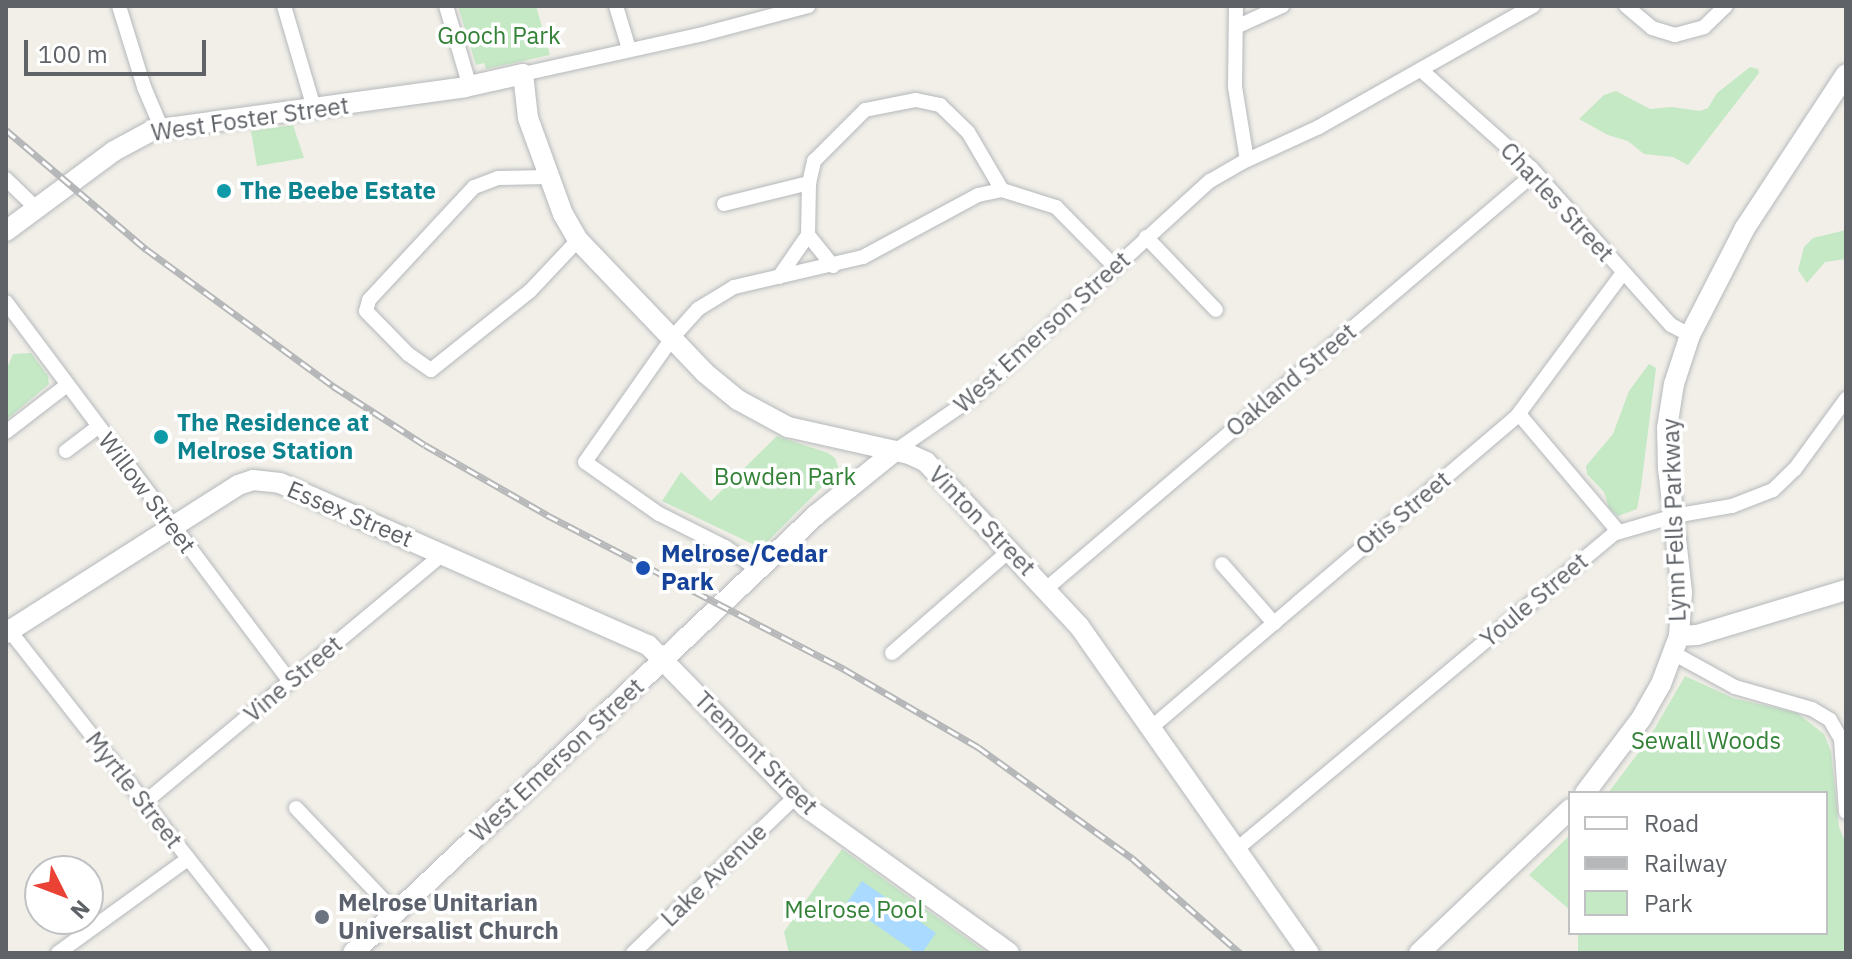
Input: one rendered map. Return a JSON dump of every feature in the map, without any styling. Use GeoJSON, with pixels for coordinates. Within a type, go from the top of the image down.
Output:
{"type":"FeatureCollection","features":[{"type":"Feature","properties":{"kind":"street"},"geometry":{"type":"LineString","coordinates":[[119,6],[144,87],[161,127]]}},
{"type":"Feature","properties":{"kind":"street"},"geometry":{"type":"LineString","coordinates":[[284,6],[314,108]]}},
{"type":"Feature","properties":{"kind":"street"},"geometry":{"type":"LineString","coordinates":[[446,6],[470,87]]}},
{"type":"Feature","properties":{"kind":"street"},"geometry":{"type":"LineString","coordinates":[[616,6],[629,49]]}},
{"type":"Feature","properties":{"kind":"street"},"geometry":{"type":"LineString","coordinates":[[523,74],[808,6]]}},
{"type":"Feature","properties":{"kind":"street"},"geometry":{"type":"LineString","coordinates":[[1236,6],[1235,87],[1247,160]]}},
{"type":"Feature","properties":{"kind":"street"},"geometry":{"type":"LineString","coordinates":[[1236,27],[1282,6]]}},
{"type":"Feature","properties":{"kind":"street","name":"West Emerson Street"},"geometry":{"type":"LineString","coordinates":[[353,953],[664,659],[753,565],[853,482],[972,398],[1210,181],[1319,127],[1533,6]]}},
{"type":"Feature","properties":{"kind":"street"},"geometry":{"type":"LineString","coordinates":[[1626,6],[1652,28],[1675,35],[1704,27],[1726,6]]}},
{"type":"Feature","properties":{"kind":"street","name":"Charles Street"},"geometry":{"type":"LineString","coordinates":[[1421,70],[1535,173],[1671,325],[1690,335]]}},
{"type":"Feature","properties":{"kind":"street","name":"West Foster Street"},"geometry":{"type":"LineString","coordinates":[[6,231],[123,146],[161,127],[470,87],[523,74]]}},
{"type":"Feature","properties":{"kind":"street","name":"Vinton Street"},"geometry":{"type":"LineString","coordinates":[[523,74],[528,118],[563,214],[578,240],[721,387],[778,423],[914,455],[926,462],[1047,588],[1079,626],[1153,726],[1309,953]]}},
{"type":"Feature","properties":{"kind":"street","name":"Lynn Fells Parkway"},"geometry":{"type":"LineString","coordinates":[[1587,791],[1641,719],[1676,645],[1682,592],[1667,428],[1674,384],[1690,335],[1745,228],[1846,74]]}},
{"type":"Feature","properties":{"kind":"street","name":"Vinton Street"},"geometry":{"type":"LineString","coordinates":[[495,81],[528,118]]}},
{"type":"Feature","properties":{"kind":"street"},"geometry":{"type":"LineString","coordinates":[[779,277],[808,235],[809,183],[816,157],[857,114],[880,105],[916,100],[938,104],[958,120],[982,152],[1002,190]]}},
{"type":"Feature","properties":{"kind":"street","name":"Oakland Street"},"geometry":{"type":"LineString","coordinates":[[1047,588],[1535,173]]}},
{"type":"Feature","properties":{"kind":"street"},"geometry":{"type":"LineString","coordinates":[[549,177],[498,178],[474,187],[368,302],[366,311],[430,370],[530,291],[578,240]]}},
{"type":"Feature","properties":{"kind":"street"},"geometry":{"type":"LineString","coordinates":[[6,179],[36,208]]}},
{"type":"Feature","properties":{"kind":"street"},"geometry":{"type":"LineString","coordinates":[[724,204],[809,183]]}},
{"type":"Feature","properties":{"kind":"street"},"geometry":{"type":"LineString","coordinates":[[753,565],[659,514],[585,462],[672,338],[698,309],[734,287],[833,266],[877,251],[978,195],[1002,190],[1056,207],[1114,266]]}},
{"type":"Feature","properties":{"kind":"street"},"geometry":{"type":"LineString","coordinates":[[808,235],[833,266]]}},
{"type":"Feature","properties":{"kind":"street"},"geometry":{"type":"LineString","coordinates":[[1146,237],[1216,310]]}},
{"type":"Feature","properties":{"kind":"street","name":"Otis Street"},"geometry":{"type":"LineString","coordinates":[[1153,726],[1519,414],[1623,273]]}},
{"type":"Feature","properties":{"kind":"street","name":"Willow Street"},"geometry":{"type":"LineString","coordinates":[[6,302],[290,682]]}},
{"type":"Feature","properties":{"kind":"street"},"geometry":{"type":"LineString","coordinates":[[6,432],[67,385]]}},
{"type":"Feature","properties":{"kind":"street","name":"Youle Street"},"geometry":{"type":"LineString","coordinates":[[1238,848],[1618,531],[1674,516],[1732,506],[1773,490],[1795,469],[1846,399]]}},
{"type":"Feature","properties":{"kind":"street"},"geometry":{"type":"LineString","coordinates":[[1519,414],[1618,531]]}},
{"type":"Feature","properties":{"kind":"street"},"geometry":{"type":"LineString","coordinates":[[66,451],[98,427]]}},
{"type":"Feature","properties":{"kind":"street","name":"Essex Street"},"geometry":{"type":"LineString","coordinates":[[7,630],[238,485],[270,481],[643,643],[664,659]]}},
{"type":"Feature","properties":{"kind":"street"},"geometry":{"type":"LineString","coordinates":[[892,653],[1010,550]]}},
{"type":"Feature","properties":{"kind":"street","name":"Vine Street"},"geometry":{"type":"LineString","coordinates":[[144,803],[442,555]]}},
{"type":"Feature","properties":{"kind":"street"},"geometry":{"type":"LineString","coordinates":[[1222,564],[1274,623]]}},
{"type":"Feature","properties":{"kind":"street"},"geometry":{"type":"LineString","coordinates":[[1846,590],[1697,635],[1676,645],[1735,687],[1812,709],[1841,725],[1846,812]]}},
{"type":"Feature","properties":{"kind":"street","name":"Myrtle Street"},"geometry":{"type":"LineString","coordinates":[[7,630],[262,953]]}},
{"type":"Feature","properties":{"kind":"street","name":"Tremont Street"},"geometry":{"type":"LineString","coordinates":[[664,659],[795,797],[1009,953]]}},
{"type":"Feature","properties":{"kind":"street","name":"Lake Avenue"},"geometry":{"type":"LineString","coordinates":[[633,953],[795,797]]}},
{"type":"Feature","properties":{"kind":"street"},"geometry":{"type":"LineString","coordinates":[[296,808],[396,913]]}},
{"type":"Feature","properties":{"kind":"street"},"geometry":{"type":"LineString","coordinates":[[1419,953],[1568,811]]}},
{"type":"Feature","properties":{"kind":"street"},"geometry":{"type":"LineString","coordinates":[[58,953],[188,859]]}},
{"type":"Feature","properties":{"kind":"green space","name":"Gooch Park"},"geometry":{"type":"Polygon","coordinates":[[[458,6],[536,6],[550,55],[486,69],[484,63],[476,65],[458,6]]]}},
{"type":"Feature","properties":{"kind":"green space"},"geometry":{"type":"Polygon","coordinates":[[[1750,67],[1758,69],[1759,73],[1688,165],[1673,157],[1644,154],[1628,141],[1608,135],[1579,119],[1604,95],[1616,91],[1650,109],[1672,107],[1700,111],[1708,108],[1717,93],[1750,67]]]}},
{"type":"Feature","properties":{"kind":"green space"},"geometry":{"type":"Polygon","coordinates":[[[293,125],[304,158],[257,166],[251,131],[293,125]]]}},
{"type":"Feature","properties":{"kind":"green space"},"geometry":{"type":"Polygon","coordinates":[[[1846,230],[1846,259],[1825,262],[1807,283],[1798,270],[1804,247],[1813,238],[1846,230]]]}},
{"type":"Feature","properties":{"kind":"green space"},"geometry":{"type":"Polygon","coordinates":[[[31,353],[48,376],[49,384],[6,420],[6,371],[13,354],[31,353]]]}},
{"type":"Feature","properties":{"kind":"green space"},"geometry":{"type":"Polygon","coordinates":[[[1649,364],[1656,368],[1637,509],[1618,516],[1609,508],[1604,492],[1587,474],[1586,466],[1613,434],[1629,391],[1649,364]]]}},
{"type":"Feature","properties":{"kind":"green space","name":"Bowden Park"},"geometry":{"type":"Polygon","coordinates":[[[777,436],[828,453],[835,458],[839,470],[761,548],[662,501],[681,472],[711,501],[777,436]]]}},
{"type":"Feature","properties":{"kind":"green space","name":"Sewall Woods"},"geometry":{"type":"Polygon","coordinates":[[[1685,676],[1733,698],[1797,713],[1824,734],[1831,751],[1839,827],[1846,844],[1846,953],[1578,953],[1578,935],[1828,935],[1828,791],[1610,791],[1648,740],[1685,676]]]}},
{"type":"Feature","properties":{"kind":"green space"},"geometry":{"type":"Polygon","coordinates":[[[1568,837],[1568,908],[1529,875],[1568,837]]]}},
{"type":"Feature","properties":{"kind":"green space","name":"Melrose Pool"},"geometry":{"type":"Polygon","coordinates":[[[842,849],[987,953],[789,953],[784,932],[842,849]]]}},
{"type":"Feature","properties":{"kind":"water"},"geometry":{"type":"Polygon","coordinates":[[[862,881],[936,933],[922,953],[916,953],[846,904],[862,881]]]}},
{"type":"Feature","properties":{"kind":"railway"},"geometry":{"type":"LineString","coordinates":[[6,130],[146,249],[333,386],[425,445],[547,515],[844,669],[978,747],[1132,858],[1240,953]]}},
{"type":"Feature","properties":{"kind":"place","name":"The Beebe Estate"},"geometry":{"type":"Point","coordinates":[224,191]}},
{"type":"Feature","properties":{"kind":"place","name":"The Residence at Melrose Station"},"geometry":{"type":"Point","coordinates":[161,437]}},
{"type":"Feature","properties":{"kind":"place","name":"Melrose/Cedar Park"},"geometry":{"type":"Point","coordinates":[643,568]}},
{"type":"Feature","properties":{"kind":"place","name":"Melrose Unitarian Universalist Church"},"geometry":{"type":"Point","coordinates":[322,917]}}]}
